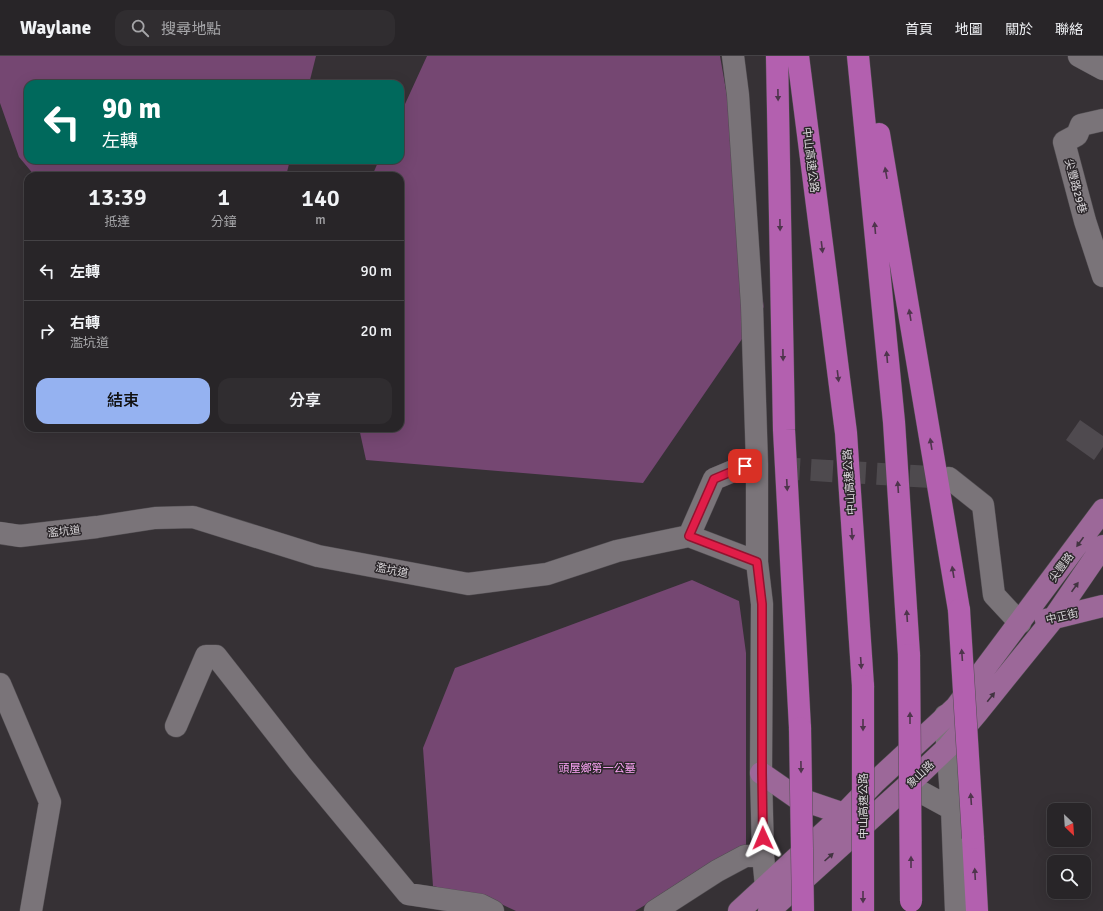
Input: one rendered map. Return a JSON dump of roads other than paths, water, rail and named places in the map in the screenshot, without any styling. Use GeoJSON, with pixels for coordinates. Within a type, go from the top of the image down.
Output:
{"type":"FeatureCollection","features":[{"type":"Feature","properties":{"kind":"highway"},"geometry":{"type":"LineString","coordinates":[[777,56],[784,430],[800,728],[804,911]]}},
{"type":"Feature","properties":{"kind":"highway","name":"中山高速公路"},"geometry":{"type":"LineString","coordinates":[[798,56],[846,433],[862,686],[863,911]]}},
{"type":"Feature","properties":{"kind":"highway"},"geometry":{"type":"LineString","coordinates":[[858,56],[894,422],[909,655],[911,906]]}},
{"type":"Feature","properties":{"kind":"highway"},"geometry":{"type":"LineString","coordinates":[[866,56],[959,610],[977,911]]}},
{"type":"Feature","properties":{"kind":"main road","name":"尖豐路"},"geometry":{"type":"LineString","coordinates":[[1020,623],[1103,510]]}},
{"type":"Feature","properties":{"kind":"main road","name":"尖豐路"},"geometry":{"type":"LineString","coordinates":[[1053,619],[1103,546]]}},
{"type":"Feature","properties":{"kind":"main road","name":"中正街"},"geometry":{"type":"LineString","coordinates":[[1020,623],[1053,619],[1103,606]]}},
{"type":"Feature","properties":{"kind":"main road","name":"象山路"},"geometry":{"type":"LineString","coordinates":[[739,911],[771,900],[908,785],[948,747],[1053,619]]}},
{"type":"Feature","properties":{"kind":"main road","name":"象山路"},"geometry":{"type":"LineString","coordinates":[[771,900],[844,814],[956,707],[1020,623]]}},
{"type":"Feature","properties":{"kind":"main road"},"geometry":{"type":"LineString","coordinates":[[762,773],[798,798],[844,814]]}},
{"type":"Feature","properties":{"kind":"street"},"geometry":{"type":"LineString","coordinates":[[733,56],[738,103],[752,306],[757,464],[757,562],[762,604],[763,854],[771,900]]}},
{"type":"Feature","properties":{"kind":"street"},"geometry":{"type":"LineString","coordinates":[[1079,56],[1103,69]]}},
{"type":"Feature","properties":{"kind":"street","name":"尖豐路29巷"},"geometry":{"type":"LineString","coordinates":[[1103,120],[1080,125],[1077,135],[1064,142],[1085,221],[1103,276]]}},
{"type":"Feature","properties":{"kind":"street"},"geometry":{"type":"LineString","coordinates":[[745,466],[714,479],[689,536],[757,562]]}},
{"type":"Feature","properties":{"kind":"street"},"geometry":{"type":"LineString","coordinates":[[949,478],[983,505],[994,595],[1020,623]]}},
{"type":"Feature","properties":{"kind":"street","name":"濫坑道"},"geometry":{"type":"LineString","coordinates":[[0,533],[20,536],[155,518],[193,517],[318,556],[468,584],[547,574],[617,551],[689,536]]}},
{"type":"Feature","properties":{"kind":"street"},"geometry":{"type":"LineString","coordinates":[[176,726],[206,656],[216,656],[406,902],[481,905],[493,911]]}},
{"type":"Feature","properties":{"kind":"street"},"geometry":{"type":"LineString","coordinates":[[0,684],[50,802],[31,911]]}},
{"type":"Feature","properties":{"kind":"street"},"geometry":{"type":"LineString","coordinates":[[945,716],[952,809],[956,911]]}},
{"type":"Feature","properties":{"kind":"street"},"geometry":{"type":"LineString","coordinates":[[908,785],[952,809]]}},
{"type":"Feature","properties":{"kind":"street"},"geometry":{"type":"LineString","coordinates":[[655,911],[717,871],[745,856],[763,854]]}},
{"type":"Feature","properties":{"kind":"tunnel"},"geometry":{"type":"LineString","coordinates":[[745,466],[949,478]]}},
{"type":"Feature","properties":{"kind":"park label","name":"頭屋鄉第一公墓"},"geometry":{"type":"Point","coordinates":[597,768]}}]}
